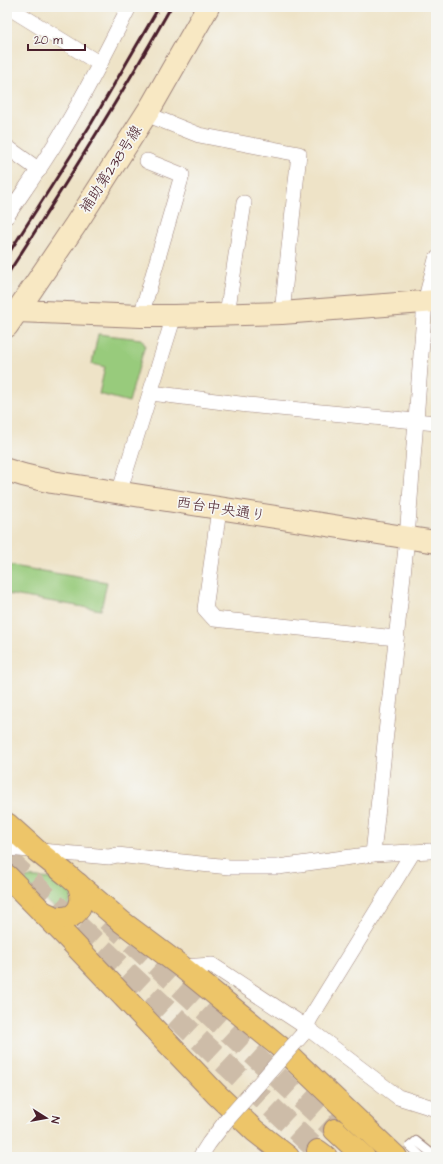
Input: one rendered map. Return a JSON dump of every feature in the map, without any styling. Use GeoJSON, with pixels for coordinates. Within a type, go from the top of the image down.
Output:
{"type":"FeatureCollection","features":[{"type":"Feature","properties":{"kind":"main road"},"geometry":{"type":"LineString","coordinates":[[7,824],[122,922],[182,967],[279,1046],[396,1157]]}},
{"type":"Feature","properties":{"kind":"main road"},"geometry":{"type":"LineString","coordinates":[[7,876],[216,1094],[254,1131],[288,1157]]}},
{"type":"Feature","properties":{"kind":"main road"},"geometry":{"type":"LineString","coordinates":[[42,912],[60,918],[71,916],[80,908],[82,901],[82,892],[78,884]]}},
{"type":"Feature","properties":{"kind":"main road"},"geometry":{"type":"LineString","coordinates":[[335,1130],[364,1157]]}},
{"type":"Feature","properties":{"kind":"street"},"geometry":{"type":"LineString","coordinates":[[8,7],[100,64]]}},
{"type":"Feature","properties":{"kind":"street"},"geometry":{"type":"LineString","coordinates":[[7,216],[62,134],[129,7]]}},
{"type":"Feature","properties":{"kind":"street","name":"補助第238号線"},"geometry":{"type":"LineString","coordinates":[[12,319],[76,224],[146,114],[208,7]]}},
{"type":"Feature","properties":{"kind":"street"},"geometry":{"type":"LineString","coordinates":[[146,114],[199,135],[298,154],[282,313]]}},
{"type":"Feature","properties":{"kind":"street"},"geometry":{"type":"LineString","coordinates":[[7,147],[39,170]]}},
{"type":"Feature","properties":{"kind":"street"},"geometry":{"type":"LineString","coordinates":[[141,316],[182,175],[148,161]]}},
{"type":"Feature","properties":{"kind":"street"},"geometry":{"type":"LineString","coordinates":[[227,314],[244,203]]}},
{"type":"Feature","properties":{"kind":"street"},"geometry":{"type":"LineString","coordinates":[[374,854],[407,538],[416,421],[436,259]]}},
{"type":"Feature","properties":{"kind":"street"},"geometry":{"type":"LineString","coordinates":[[12,319],[282,313],[431,301]]}},
{"type":"Feature","properties":{"kind":"street"},"geometry":{"type":"LineString","coordinates":[[120,493],[174,316]]}},
{"type":"Feature","properties":{"kind":"street"},"geometry":{"type":"LineString","coordinates":[[151,393],[248,406],[436,423]]}},
{"type":"Feature","properties":{"kind":"street","name":"西台中央通り"},"geometry":{"type":"LineString","coordinates":[[7,470],[52,482],[436,542]]}},
{"type":"Feature","properties":{"kind":"street"},"geometry":{"type":"LineString","coordinates":[[219,509],[205,609],[214,619],[396,638]]}},
{"type":"Feature","properties":{"kind":"street"},"geometry":{"type":"LineString","coordinates":[[7,848],[109,857],[118,855],[229,866],[278,867],[374,854],[436,851]]}},
{"type":"Feature","properties":{"kind":"street"},"geometry":{"type":"LineString","coordinates":[[200,1157],[226,1121],[304,1031],[413,852]]}},
{"type":"Feature","properties":{"kind":"street"},"geometry":{"type":"LineString","coordinates":[[182,967],[212,965],[398,1097],[436,1109]]}},
{"type":"Feature","properties":{"kind":"lane"},"geometry":{"type":"LineString","coordinates":[[422,1157],[410,1146],[416,1141],[430,1153],[436,1155]]}},
{"type":"Feature","properties":{"kind":"green space"},"geometry":{"type":"Polygon","coordinates":[[[98,334],[141,339],[145,345],[129,402],[99,394],[105,367],[92,364],[98,334]]]}},
{"type":"Feature","properties":{"kind":"green space"},"geometry":{"type":"Polygon","coordinates":[[[7,565],[107,582],[101,610],[7,594],[7,565]]]}},
{"type":"Feature","properties":{"kind":"green space"},"geometry":{"type":"Polygon","coordinates":[[[18,877],[59,879],[73,892],[68,908],[55,908],[18,877]]]}},
{"type":"Feature","properties":{"kind":"tunnel"},"geometry":{"type":"LineString","coordinates":[[7,859],[318,1151]]}},
{"type":"Feature","properties":{"kind":"tunnel"},"geometry":{"type":"LineString","coordinates":[[107,920],[335,1130]]}},
{"type":"Feature","properties":{"kind":"railway"},"geometry":{"type":"LineString","coordinates":[[7,256],[91,124],[159,7]]}},
{"type":"Feature","properties":{"kind":"railway"},"geometry":{"type":"LineString","coordinates":[[7,275],[50,209],[132,75],[171,7]]}}]}
